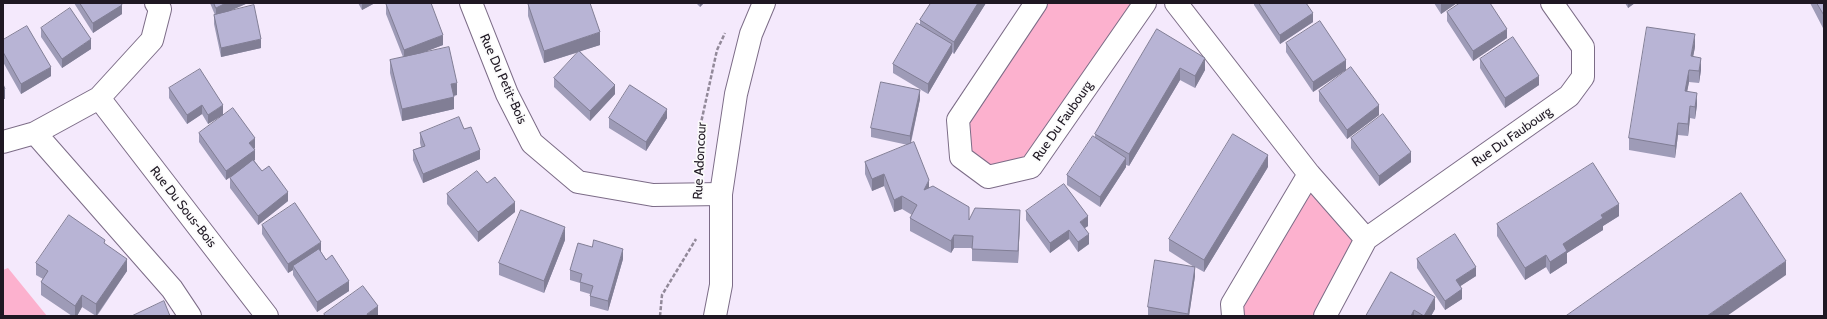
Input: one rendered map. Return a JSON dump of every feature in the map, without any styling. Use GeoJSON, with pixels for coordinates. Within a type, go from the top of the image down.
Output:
{"type":"FeatureCollection","features":[{"type":"Feature","properties":{"kind":"street"},"geometry":{"type":"LineString","coordinates":[[3,142],[35,133],[99,98],[152,40],[160,9],[156,3]]}},
{"type":"Feature","properties":{"kind":"street","name":"Rue Du Petit-Bois"},"geometry":{"type":"LineString","coordinates":[[472,3],[507,94],[532,143],[578,182],[653,195],[721,194]]}},
{"type":"Feature","properties":{"kind":"street","name":"Rue Adoncour"},"geometry":{"type":"LineString","coordinates":[[715,316],[721,285],[721,194],[736,94],[751,34],[764,3]]}},
{"type":"Feature","properties":{"kind":"street","name":"Rue Du Faubourg"},"geometry":{"type":"LineString","coordinates":[[1036,3],[958,120],[961,157],[988,177],[1031,167],[1145,3]]}},
{"type":"Feature","properties":{"kind":"street"},"geometry":{"type":"LineString","coordinates":[[1176,3],[1309,174],[1366,239]]}},
{"type":"Feature","properties":{"kind":"street","name":"Rue Du Faubourg"},"geometry":{"type":"LineString","coordinates":[[1325,316],[1366,239],[1570,96],[1583,77],[1583,47],[1552,3]]}},
{"type":"Feature","properties":{"kind":"street","name":"Rue Du Sous-Bois"},"geometry":{"type":"LineString","coordinates":[[99,98],[267,316]]}},
{"type":"Feature","properties":{"kind":"street"},"geometry":{"type":"LineString","coordinates":[[35,133],[172,289],[190,316]]}},
{"type":"Feature","properties":{"kind":"street"},"geometry":{"type":"LineString","coordinates":[[1234,316],[1232,304],[1309,174]]}},
{"type":"Feature","properties":{"kind":"path","name":"Rue Adoncour"},"geometry":{"type":"LineString","coordinates":[[698,194],[699,132],[717,50],[726,30]]}},
{"type":"Feature","properties":{"kind":"path"},"geometry":{"type":"LineString","coordinates":[[660,316],[662,295],[695,241],[696,233]]}},
{"type":"Feature","properties":{"kind":"shaded area"},"geometry":{"type":"Polygon","coordinates":[[[1045,3],[1136,3],[1027,161],[989,169],[968,154],[965,122],[1045,3]]]}},
{"type":"Feature","properties":{"kind":"shaded area"},"geometry":{"type":"Polygon","coordinates":[[[1310,187],[1358,240],[1317,316],[1241,316],[1239,306],[1310,187]]]}},
{"type":"Feature","properties":{"kind":"shaded area"},"geometry":{"type":"Polygon","coordinates":[[[8,268],[47,316],[3,316],[3,270],[8,268]]]}},
{"type":"Feature","properties":{"kind":"building"},"geometry":{"type":"Polygon","coordinates":[[[80,3],[121,3],[122,5],[93,23],[80,3]]]}},
{"type":"Feature","properties":{"kind":"building"},"geometry":{"type":"Polygon","coordinates":[[[214,3],[226,3],[216,8],[214,3]]]}},
{"type":"Feature","properties":{"kind":"building"},"geometry":{"type":"Polygon","coordinates":[[[431,3],[443,35],[404,50],[386,4],[431,3]]]}},
{"type":"Feature","properties":{"kind":"building"},"geometry":{"type":"Polygon","coordinates":[[[590,3],[600,32],[544,51],[528,4],[590,3]]]}},
{"type":"Feature","properties":{"kind":"building"},"geometry":{"type":"Polygon","coordinates":[[[931,3],[978,3],[954,42],[920,20],[931,3]]]}},
{"type":"Feature","properties":{"kind":"building"},"geometry":{"type":"Polygon","coordinates":[[[1259,3],[1306,3],[1313,13],[1280,35],[1259,3]]]}},
{"type":"Feature","properties":{"kind":"building"},"geometry":{"type":"Polygon","coordinates":[[[1460,3],[1490,3],[1507,29],[1473,51],[1447,12],[1460,3]]]}},
{"type":"Feature","properties":{"kind":"building"},"geometry":{"type":"Polygon","coordinates":[[[1817,3],[1824,3],[1824,15],[1817,3]]]}},
{"type":"Feature","properties":{"kind":"building"},"geometry":{"type":"Polygon","coordinates":[[[254,5],[261,39],[221,48],[214,15],[254,5]]]}},
{"type":"Feature","properties":{"kind":"building"},"geometry":{"type":"Polygon","coordinates":[[[70,8],[91,39],[62,59],[41,28],[70,8]]]}},
{"type":"Feature","properties":{"kind":"building"},"geometry":{"type":"Polygon","coordinates":[[[1320,21],[1346,60],[1313,82],[1286,43],[1320,21]]]}},
{"type":"Feature","properties":{"kind":"building"},"geometry":{"type":"Polygon","coordinates":[[[917,23],[952,44],[928,84],[893,64],[917,23]]]}},
{"type":"Feature","properties":{"kind":"building"},"geometry":{"type":"Polygon","coordinates":[[[27,26],[51,67],[21,84],[3,52],[3,40],[27,26]]]}},
{"type":"Feature","properties":{"kind":"building"},"geometry":{"type":"Polygon","coordinates":[[[1647,27],[1695,34],[1691,56],[1701,58],[1699,71],[1689,70],[1685,91],[1697,93],[1695,107],[1690,106],[1688,124],[1678,123],[1675,146],[1629,138],[1647,27]]]}},
{"type":"Feature","properties":{"kind":"building"},"geometry":{"type":"Polygon","coordinates":[[[1157,29],[1205,58],[1195,76],[1180,68],[1129,154],[1095,134],[1157,29]]]}},
{"type":"Feature","properties":{"kind":"building"},"geometry":{"type":"Polygon","coordinates":[[[1513,37],[1539,76],[1505,98],[1480,59],[1513,37]]]}},
{"type":"Feature","properties":{"kind":"building"},"geometry":{"type":"Polygon","coordinates":[[[449,47],[457,83],[451,84],[454,97],[402,109],[390,60],[449,47]]]}},
{"type":"Feature","properties":{"kind":"building"},"geometry":{"type":"Polygon","coordinates":[[[579,51],[615,85],[590,111],[554,78],[579,51]]]}},
{"type":"Feature","properties":{"kind":"building"},"geometry":{"type":"Polygon","coordinates":[[[1351,67],[1379,105],[1347,130],[1319,91],[1351,67]]]}},
{"type":"Feature","properties":{"kind":"building"},"geometry":{"type":"Polygon","coordinates":[[[200,69],[223,105],[208,115],[202,105],[187,115],[169,88],[200,69]]]}},
{"type":"Feature","properties":{"kind":"building"},"geometry":{"type":"Polygon","coordinates":[[[881,82],[920,90],[910,136],[871,128],[881,82]]]}},
{"type":"Feature","properties":{"kind":"building"},"geometry":{"type":"Polygon","coordinates":[[[630,85],[667,109],[646,142],[609,118],[630,85]]]}},
{"type":"Feature","properties":{"kind":"building"},"geometry":{"type":"Polygon","coordinates":[[[233,108],[255,138],[249,143],[255,150],[226,171],[199,133],[233,108]]]}},
{"type":"Feature","properties":{"kind":"building"},"geometry":{"type":"Polygon","coordinates":[[[1383,114],[1411,152],[1379,176],[1351,138],[1383,114]]]}},
{"type":"Feature","properties":{"kind":"building"},"geometry":{"type":"Polygon","coordinates":[[[459,117],[464,129],[471,127],[480,150],[423,174],[413,150],[425,146],[420,133],[459,117]]]}},
{"type":"Feature","properties":{"kind":"building"},"geometry":{"type":"Polygon","coordinates":[[[1233,134],[1268,155],[1204,260],[1169,239],[1233,134]]]}},
{"type":"Feature","properties":{"kind":"building"},"geometry":{"type":"Polygon","coordinates":[[[1093,136],[1126,158],[1100,197],[1067,175],[1093,136]]]}},
{"type":"Feature","properties":{"kind":"building"},"geometry":{"type":"Polygon","coordinates":[[[914,142],[929,180],[924,190],[933,186],[969,207],[969,220],[975,208],[1020,210],[1018,251],[972,249],[973,236],[954,235],[951,241],[910,218],[917,205],[902,196],[894,200],[884,174],[872,179],[865,162],[914,142]]]}},
{"type":"Feature","properties":{"kind":"building"},"geometry":{"type":"Polygon","coordinates":[[[253,160],[262,171],[269,166],[288,192],[258,216],[230,178],[253,160]]]}},
{"type":"Feature","properties":{"kind":"building"},"geometry":{"type":"Polygon","coordinates":[[[1593,163],[1619,204],[1601,215],[1603,218],[1563,244],[1567,251],[1550,262],[1546,255],[1525,268],[1497,224],[1593,163]]]}},
{"type":"Feature","properties":{"kind":"building"},"geometry":{"type":"Polygon","coordinates":[[[477,171],[487,183],[495,177],[515,202],[478,232],[447,194],[477,171]]]}},
{"type":"Feature","properties":{"kind":"building"},"geometry":{"type":"Polygon","coordinates":[[[1064,184],[1088,216],[1080,222],[1089,234],[1078,242],[1069,230],[1050,243],[1026,211],[1064,184]]]}},
{"type":"Feature","properties":{"kind":"building"},"geometry":{"type":"Polygon","coordinates":[[[1741,193],[1786,261],[1707,316],[1566,316],[1741,193]]]}},
{"type":"Feature","properties":{"kind":"building"},"geometry":{"type":"Polygon","coordinates":[[[295,203],[321,242],[288,264],[262,225],[295,203]]]}},
{"type":"Feature","properties":{"kind":"building"},"geometry":{"type":"Polygon","coordinates":[[[521,210],[565,227],[544,281],[499,263],[521,210]]]}},
{"type":"Feature","properties":{"kind":"building"},"geometry":{"type":"Polygon","coordinates":[[[69,215],[105,240],[104,243],[127,259],[96,304],[82,295],[75,306],[41,282],[48,271],[36,263],[69,215]]]}},
{"type":"Feature","properties":{"kind":"building"},"geometry":{"type":"Polygon","coordinates":[[[1455,234],[1476,267],[1456,280],[1462,289],[1445,301],[1417,259],[1455,234]]]}},
{"type":"Feature","properties":{"kind":"building"},"geometry":{"type":"Polygon","coordinates":[[[594,240],[623,249],[608,301],[590,296],[593,286],[580,282],[582,274],[570,270],[578,243],[592,247],[594,240]]]}},
{"type":"Feature","properties":{"kind":"building"},"geometry":{"type":"Polygon","coordinates":[[[319,249],[326,260],[332,255],[349,281],[317,302],[293,266],[319,249]]]}},
{"type":"Feature","properties":{"kind":"building"},"geometry":{"type":"Polygon","coordinates":[[[1155,260],[1195,267],[1188,314],[1148,307],[1155,260]]]}},
{"type":"Feature","properties":{"kind":"building"},"geometry":{"type":"Polygon","coordinates":[[[1391,272],[1435,297],[1424,316],[1414,310],[1411,316],[1366,316],[1391,272]]]}},
{"type":"Feature","properties":{"kind":"building"},"geometry":{"type":"Polygon","coordinates":[[[363,286],[378,306],[367,314],[368,316],[325,316],[324,314],[363,286]]]}},
{"type":"Feature","properties":{"kind":"building"},"geometry":{"type":"Polygon","coordinates":[[[164,301],[170,316],[132,316],[164,301]]]}}]}
